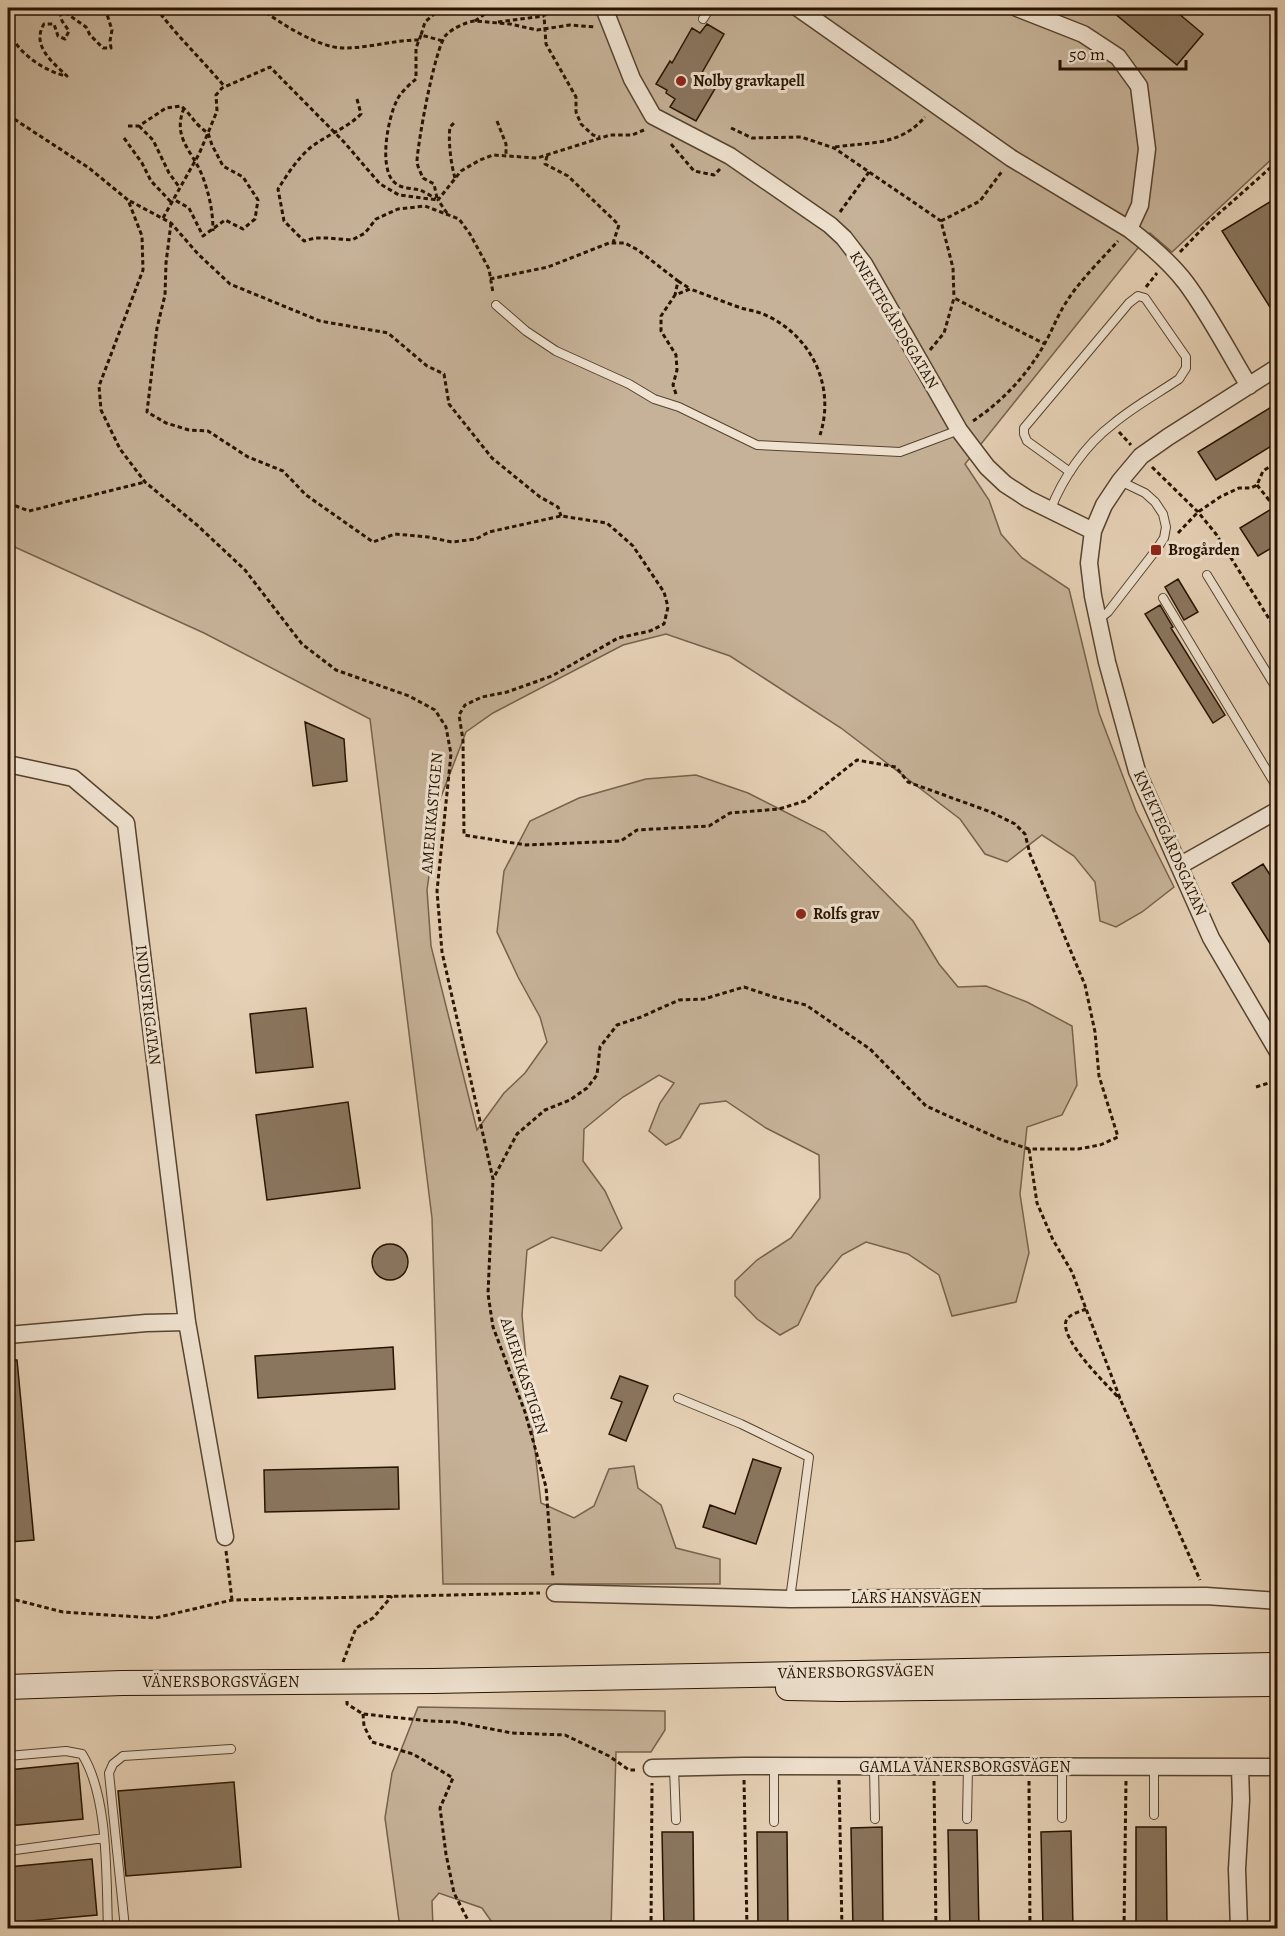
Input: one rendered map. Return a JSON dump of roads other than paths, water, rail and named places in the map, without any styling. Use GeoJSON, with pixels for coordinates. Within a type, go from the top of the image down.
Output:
{"type":"FeatureCollection","features":[{"type":"Feature","properties":{"kind":"main road","name":"VÄNERSBORGSVÄGEN"},"geometry":{"type":"LineString","coordinates":[[8,1687],[122,1683],[434,1681],[1278,1665]]}},
{"type":"Feature","properties":{"kind":"main road","name":"VÄNERSBORGSVÄGEN"},"geometry":{"type":"LineString","coordinates":[[434,1681],[840,1689],[1278,1684]]}},
{"type":"Feature","properties":{"kind":"street","name":"KNEKTEGÅRDSGATAN"},"geometry":{"type":"LineString","coordinates":[[604,8],[632,79],[653,116],[730,156],[830,225],[844,238],[864,264],[959,430],[987,467],[1005,484],[1050,511],[1093,531]]}},
{"type":"Feature","properties":{"kind":"street"},"geometry":{"type":"LineString","coordinates":[[798,8],[1011,158],[1129,229],[1170,264],[1187,284],[1249,386]]}},
{"type":"Feature","properties":{"kind":"street"},"geometry":{"type":"LineString","coordinates":[[1017,8],[1083,34],[1118,57],[1139,86],[1147,149],[1140,205],[1129,229]]}},
{"type":"Feature","properties":{"kind":"street","name":"KNEKTEGÅRDSGATAN"},"geometry":{"type":"LineString","coordinates":[[1278,367],[1141,456],[1104,505],[1093,531],[1089,563],[1093,596],[1107,662],[1137,771],[1211,938],[1278,1052]]}},
{"type":"Feature","properties":{"kind":"street","name":"INDUSTRIGATAN"},"geometry":{"type":"LineString","coordinates":[[8,764],[73,778],[126,823],[187,1322],[225,1537]]}},
{"type":"Feature","properties":{"kind":"street"},"geometry":{"type":"LineString","coordinates":[[1179,866],[1278,810]]}},
{"type":"Feature","properties":{"kind":"street"},"geometry":{"type":"LineString","coordinates":[[8,1335],[146,1323],[187,1322]]}},
{"type":"Feature","properties":{"kind":"street","name":"LARS HANSVÄGEN"},"geometry":{"type":"LineString","coordinates":[[555,1593],[790,1599],[1206,1596],[1278,1601]]}},
{"type":"Feature","properties":{"kind":"street","name":"GAMLA VÄNERSBORGSVÄGEN"},"geometry":{"type":"LineString","coordinates":[[652,1768],[744,1766],[1278,1767]]}},
{"type":"Feature","properties":{"kind":"street"},"geometry":{"type":"LineString","coordinates":[[1239,1929],[1237,1869],[1241,1800],[1240,1768]]}},
{"type":"Feature","properties":{"kind":"lane"},"geometry":{"type":"LineString","coordinates":[[703,19],[710,8]]}},
{"type":"Feature","properties":{"kind":"lane"},"geometry":{"type":"LineString","coordinates":[[1050,511],[1056,494],[1070,472],[1096,439],[1112,424],[1179,379],[1186,368],[1186,357],[1145,298],[1138,296],[1129,303],[1024,428],[1027,441],[1070,472]]}},
{"type":"Feature","properties":{"kind":"lane"},"geometry":{"type":"LineString","coordinates":[[496,305],[526,331],[556,351],[628,384],[654,399],[679,407],[757,445],[900,452],[959,430]]}},
{"type":"Feature","properties":{"kind":"lane"},"geometry":{"type":"LineString","coordinates":[[1098,620],[1108,612],[1156,550],[1164,538],[1166,527],[1163,514],[1155,502],[1145,493],[1120,481]]}},
{"type":"Feature","properties":{"kind":"lane"},"geometry":{"type":"LineString","coordinates":[[1207,575],[1278,691]]}},
{"type":"Feature","properties":{"kind":"lane"},"geometry":{"type":"LineString","coordinates":[[1163,598],[1278,789]]}},
{"type":"Feature","properties":{"kind":"lane"},"geometry":{"type":"LineString","coordinates":[[678,1398],[810,1457],[790,1599]]}},
{"type":"Feature","properties":{"kind":"lane"},"geometry":{"type":"LineString","coordinates":[[125,1929],[109,1773],[113,1764],[123,1756],[231,1749]]}},
{"type":"Feature","properties":{"kind":"lane"},"geometry":{"type":"LineString","coordinates":[[8,1755],[66,1751],[82,1754],[91,1769],[104,1838],[108,1929]]}},
{"type":"Feature","properties":{"kind":"lane"},"geometry":{"type":"LineString","coordinates":[[774,1767],[774,1822]]}},
{"type":"Feature","properties":{"kind":"lane"},"geometry":{"type":"LineString","coordinates":[[874,1767],[875,1819]]}},
{"type":"Feature","properties":{"kind":"lane"},"geometry":{"type":"LineString","coordinates":[[967,1819],[968,1767]]}},
{"type":"Feature","properties":{"kind":"lane"},"geometry":{"type":"LineString","coordinates":[[1062,1767],[1062,1818]]}},
{"type":"Feature","properties":{"kind":"lane"},"geometry":{"type":"LineString","coordinates":[[1154,1767],[1154,1815]]}},
{"type":"Feature","properties":{"kind":"lane"},"geometry":{"type":"LineString","coordinates":[[674,1768],[676,1820]]}},
{"type":"Feature","properties":{"kind":"lane"},"geometry":{"type":"LineString","coordinates":[[8,1851],[104,1838]]}},
{"type":"Feature","properties":{"kind":"place","name":"Nolby gravkapell"},"geometry":{"type":"Point","coordinates":[681,81]}},
{"type":"Feature","properties":{"kind":"place","name":"Brogården"},"geometry":{"type":"Point","coordinates":[1156,550]}},
{"type":"Feature","properties":{"kind":"place","name":"Rolfs grav"},"geometry":{"type":"Point","coordinates":[801,914]}}]}
